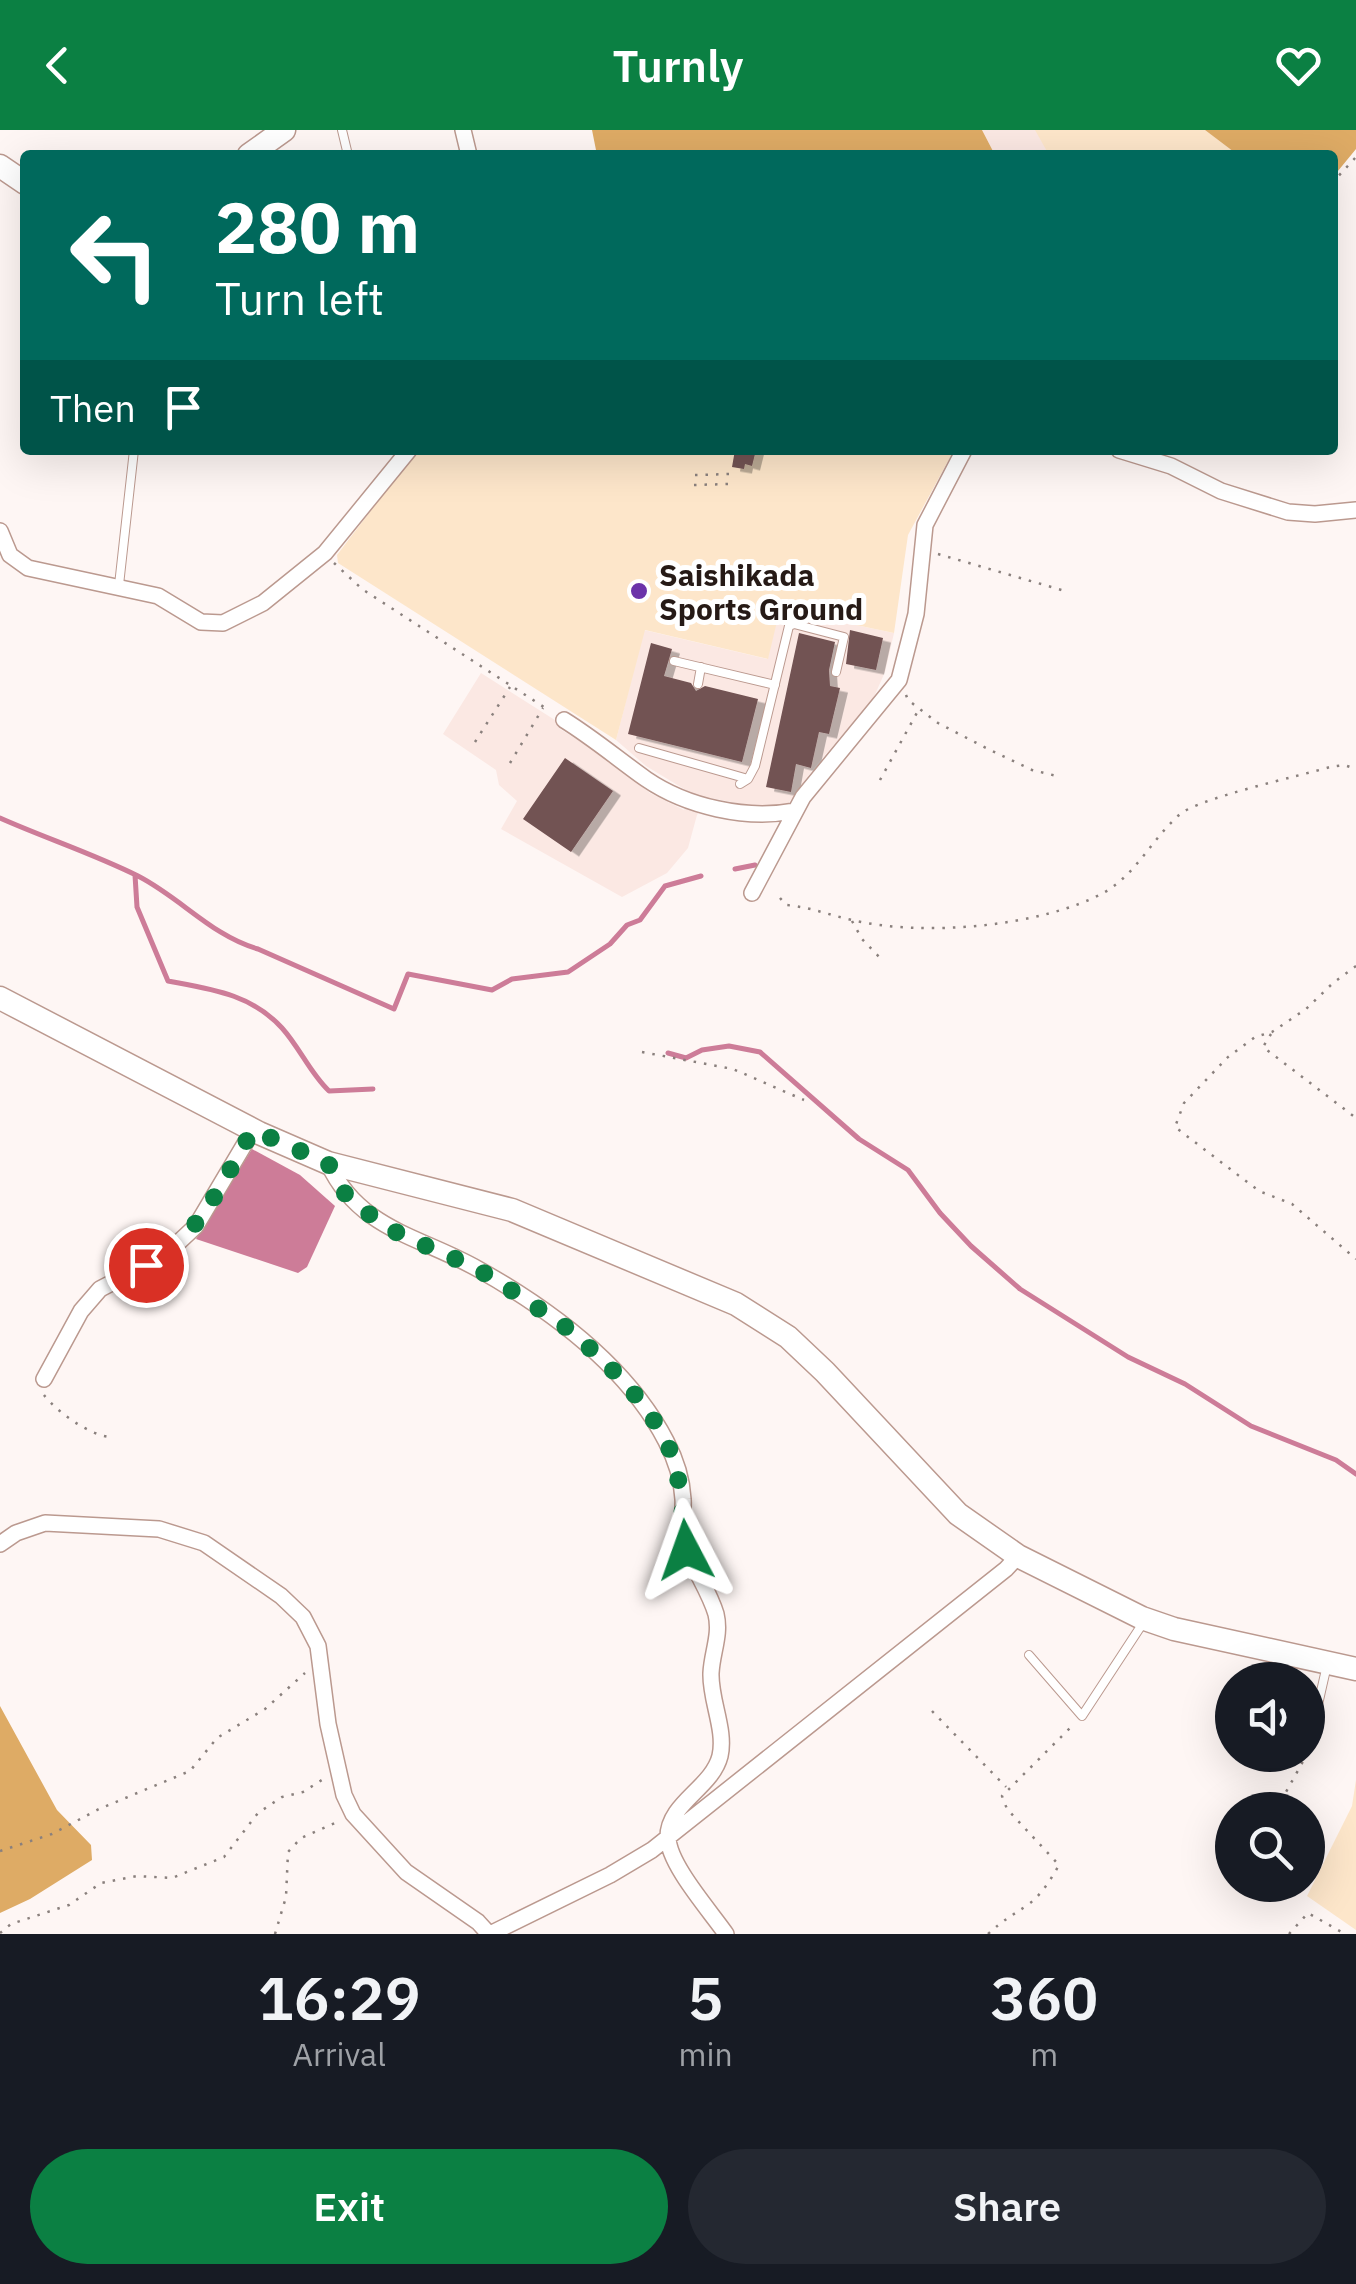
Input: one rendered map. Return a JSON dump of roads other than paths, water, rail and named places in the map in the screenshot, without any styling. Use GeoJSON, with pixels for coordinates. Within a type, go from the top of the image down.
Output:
{"type":"FeatureCollection","features":[{"type":"Feature","properties":{"kind":"street"},"geometry":{"type":"LineString","coordinates":[[255,150],[284,130]]}},
{"type":"Feature","properties":{"kind":"street"},"geometry":{"type":"LineString","coordinates":[[0,531],[10,554],[28,568],[120,585],[158,596],[201,622],[223,623],[263,603],[324,554],[405,455]]}},
{"type":"Feature","properties":{"kind":"street"},"geometry":{"type":"LineString","coordinates":[[752,894],[794,811],[815,780],[900,680],[914,627],[925,525],[961,455]]}},
{"type":"Feature","properties":{"kind":"street"},"geometry":{"type":"LineString","coordinates":[[1135,455],[1171,466],[1221,491],[1288,512],[1356,510]]}},
{"type":"Feature","properties":{"kind":"street"},"geometry":{"type":"LineString","coordinates":[[564,720],[648,780],[675,794],[711,806],[766,816],[794,811]]}},
{"type":"Feature","properties":{"kind":"street"},"geometry":{"type":"LineString","coordinates":[[0,998],[253,1130],[328,1163],[512,1210],[736,1304],[788,1337],[958,1514],[1018,1556],[1145,1619],[1356,1669]]}},
{"type":"Feature","properties":{"kind":"street"},"geometry":{"type":"LineString","coordinates":[[44,1379],[81,1311],[100,1289],[165,1255],[196,1226],[253,1130]]}},
{"type":"Feature","properties":{"kind":"street"},"geometry":{"type":"LineString","coordinates":[[328,1163],[347,1197],[366,1212],[399,1234],[476,1268],[573,1332],[625,1382],[668,1444],[684,1500],[684,1541],[716,1615],[718,1640],[711,1674],[722,1743],[718,1764],[672,1820],[668,1838],[681,1869],[726,1934]]}},
{"type":"Feature","properties":{"kind":"street"},"geometry":{"type":"LineString","coordinates":[[0,1544],[45,1522],[159,1529],[188,1536],[233,1561],[294,1607],[311,1630],[344,1795],[353,1814],[406,1872],[490,1934],[511,1930],[668,1838],[1018,1556]]}},
{"type":"Feature","properties":{"kind":"lane"},"geometry":{"type":"LineString","coordinates":[[120,585],[133,455]]}},
{"type":"Feature","properties":{"kind":"lane"},"geometry":{"type":"LineString","coordinates":[[640,748],[744,781],[755,766],[790,626],[844,638],[836,672]]}},
{"type":"Feature","properties":{"kind":"lane"},"geometry":{"type":"LineString","coordinates":[[674,661],[775,685]]}},
{"type":"Feature","properties":{"kind":"lane"},"geometry":{"type":"LineString","coordinates":[[698,684],[702,668]]}},
{"type":"Feature","properties":{"kind":"lane"},"geometry":{"type":"LineString","coordinates":[[1030,1655],[1082,1716],[1145,1619]]}},
{"type":"Feature","properties":{"kind":"lane"},"geometry":{"type":"LineString","coordinates":[[1325,1676],[1328,1663]]}},
{"type":"Feature","properties":{"kind":"waterway"},"geometry":{"type":"LineString","coordinates":[[0,818],[138,876],[241,943],[394,1009],[408,974],[492,990],[512,979],[568,972],[610,944],[627,925],[640,920],[665,886],[701,876]]}},
{"type":"Feature","properties":{"kind":"waterway"},"geometry":{"type":"LineString","coordinates":[[735,869],[755,865]]}},
{"type":"Feature","properties":{"kind":"waterway"},"geometry":{"type":"LineString","coordinates":[[135,875],[137,907],[168,981],[230,995],[257,1007],[282,1028],[329,1091],[373,1089]]}},
{"type":"Feature","properties":{"kind":"waterway"},"geometry":{"type":"LineString","coordinates":[[668,1053],[686,1058],[702,1050],[729,1046],[760,1052],[859,1139],[908,1170],[971,1246],[1020,1289],[1128,1357],[1185,1384],[1251,1426],[1336,1460],[1356,1474]]}},
{"type":"Feature","properties":{"kind":"place","name":"Saishikada Sports Ground"},"geometry":{"type":"Point","coordinates":[639,591]}}]}
